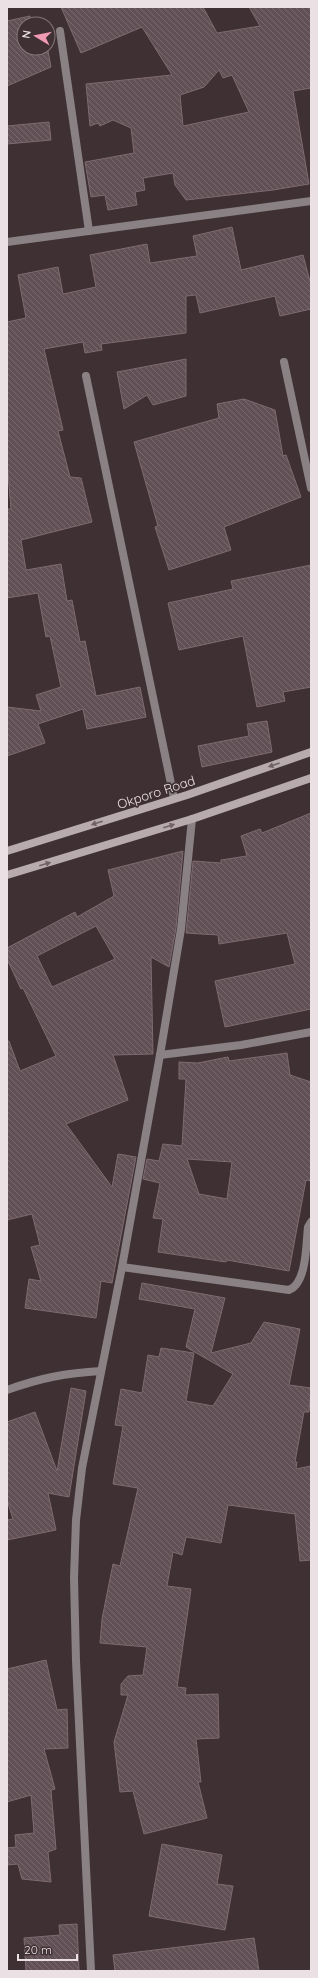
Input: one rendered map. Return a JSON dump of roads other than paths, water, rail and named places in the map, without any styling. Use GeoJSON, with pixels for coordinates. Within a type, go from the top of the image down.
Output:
{"type":"FeatureCollection","features":[{"type":"Feature","properties":{"kind":"main road","name":"Okporo Road"},"geometry":{"type":"LineString","coordinates":[[7,851],[174,798],[311,752]]}},
{"type":"Feature","properties":{"kind":"main road"},"geometry":{"type":"LineString","coordinates":[[7,875],[192,819],[311,778]]}},
{"type":"Feature","properties":{"kind":"street"},"geometry":{"type":"LineString","coordinates":[[60,31],[89,231]]}},
{"type":"Feature","properties":{"kind":"street"},"geometry":{"type":"LineString","coordinates":[[7,242],[311,202]]}},
{"type":"Feature","properties":{"kind":"street"},"geometry":{"type":"LineString","coordinates":[[284,362],[311,488]]}},
{"type":"Feature","properties":{"kind":"street"},"geometry":{"type":"LineString","coordinates":[[86,376],[174,798]]}},
{"type":"Feature","properties":{"kind":"street"},"geometry":{"type":"LineString","coordinates":[[91,1971],[76,1661],[74,1578],[76,1520],[82,1468],[122,1267],[160,1055],[180,929],[192,819]]}},
{"type":"Feature","properties":{"kind":"street"},"geometry":{"type":"LineString","coordinates":[[160,1055],[241,1045],[311,1032]]}},
{"type":"Feature","properties":{"kind":"street"},"geometry":{"type":"LineString","coordinates":[[122,1267],[289,1290],[295,1288],[301,1278],[308,1227],[311,1222]]}},
{"type":"Feature","properties":{"kind":"street"},"geometry":{"type":"LineString","coordinates":[[7,1390],[38,1379],[63,1374],[101,1371]]}}]}
